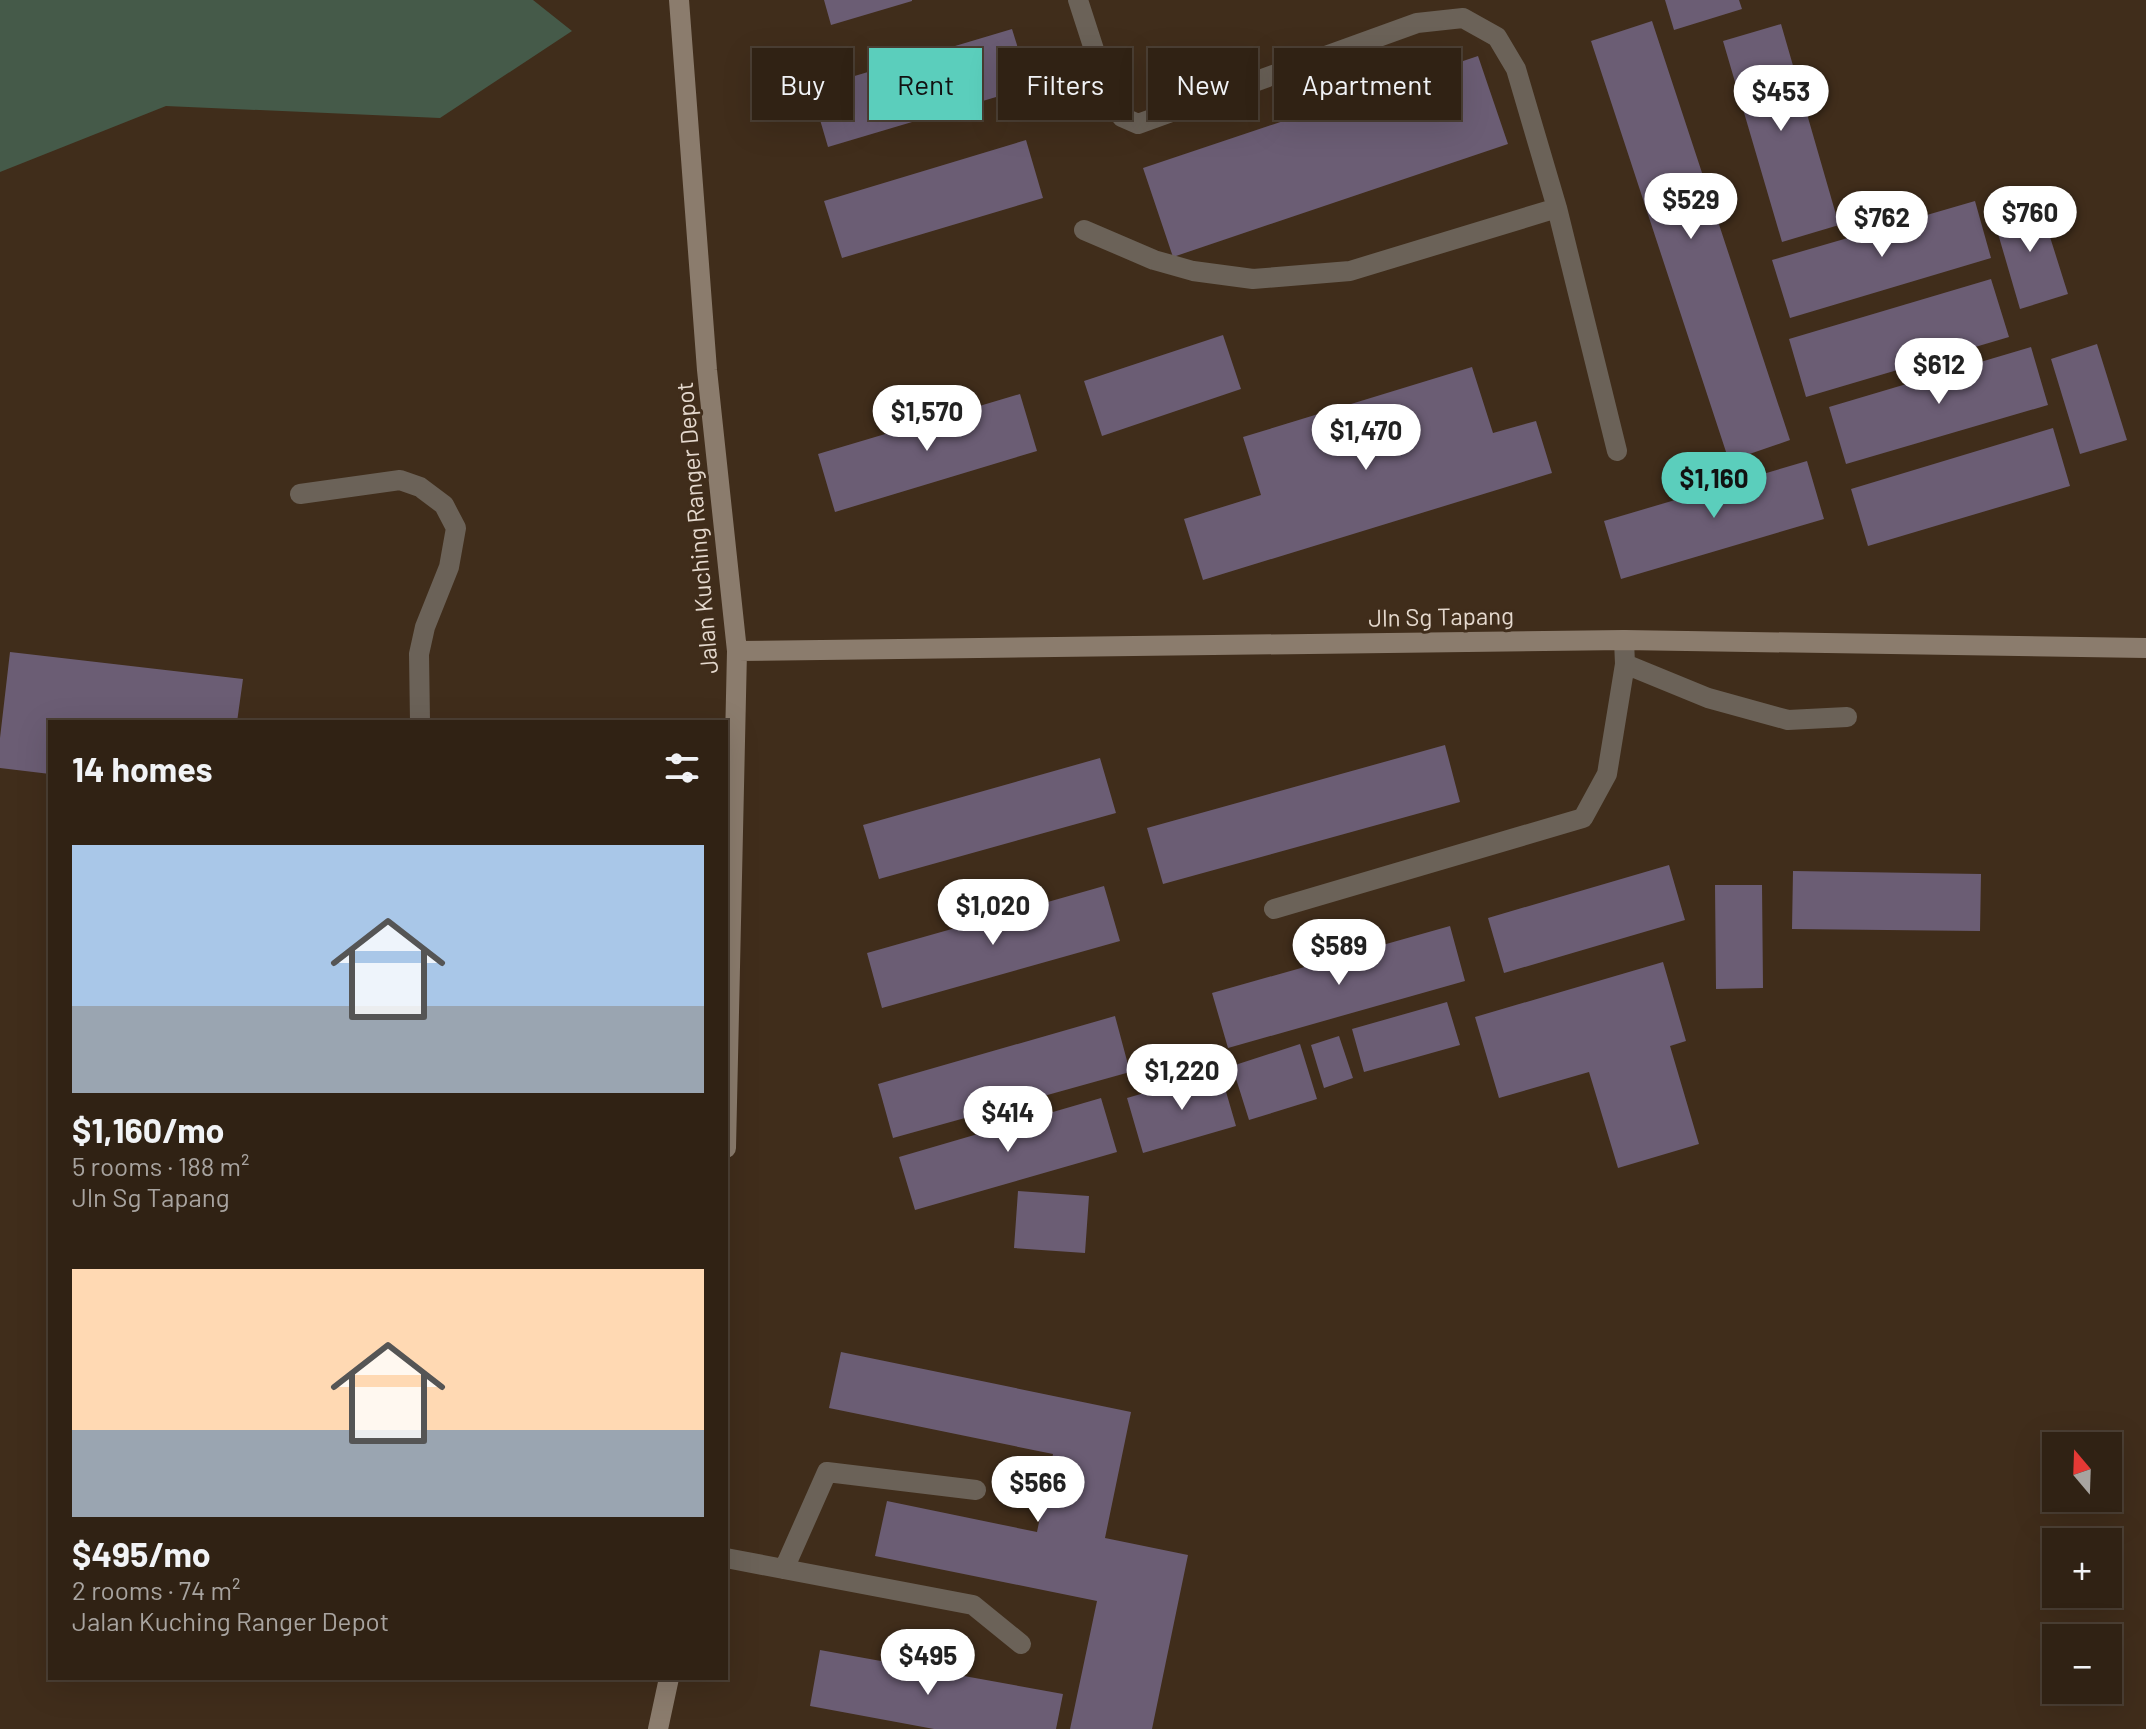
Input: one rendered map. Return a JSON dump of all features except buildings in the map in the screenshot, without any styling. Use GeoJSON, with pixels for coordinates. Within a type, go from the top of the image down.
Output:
{"type":"FeatureCollection","features":[{"type":"Feature","properties":{"kind":"street","name":"Jalan Kuching Ranger Depot"},"geometry":{"type":"LineString","coordinates":[[679,0],[707,370],[737,651],[728,1049]]}},
{"type":"Feature","properties":{"kind":"street"},"geometry":{"type":"LineString","coordinates":[[1078,0],[1111,102],[1122,117],[1138,124],[1417,23],[1463,18],[1497,37],[1516,69],[1557,208],[1617,451]]}},
{"type":"Feature","properties":{"kind":"street"},"geometry":{"type":"LineString","coordinates":[[1084,230],[1167,264],[1193,271],[1253,279],[1350,271],[1557,208]]}},
{"type":"Feature","properties":{"kind":"street"},"geometry":{"type":"LineString","coordinates":[[300,494],[400,480],[420,487],[444,505],[456,528],[449,567],[425,627],[419,654],[420,720]]}},
{"type":"Feature","properties":{"kind":"street","name":"Jln Sg Tapang"},"geometry":{"type":"LineString","coordinates":[[737,651],[1624,640],[2146,648]]}},
{"type":"Feature","properties":{"kind":"street"},"geometry":{"type":"LineString","coordinates":[[1274,909],[1583,818],[1607,774],[1625,664],[1624,640]]}},
{"type":"Feature","properties":{"kind":"street"},"geometry":{"type":"LineString","coordinates":[[1625,664],[1708,698],[1788,720],[1847,717]]}},
{"type":"Feature","properties":{"kind":"street"},"geometry":{"type":"LineString","coordinates":[[784,1569],[827,1472],[976,1490]]}},
{"type":"Feature","properties":{"kind":"street"},"geometry":{"type":"LineString","coordinates":[[728,1558],[973,1605],[1021,1644]]}},
{"type":"Feature","properties":{"kind":"street"},"geometry":{"type":"LineString","coordinates":[[658,1729],[669,1680]]}},
{"type":"Feature","properties":{"kind":"green space"},"geometry":{"type":"Polygon","coordinates":[[[0,0],[533,0],[572,31],[440,118],[166,106],[0,172],[0,0]]]}}]}
